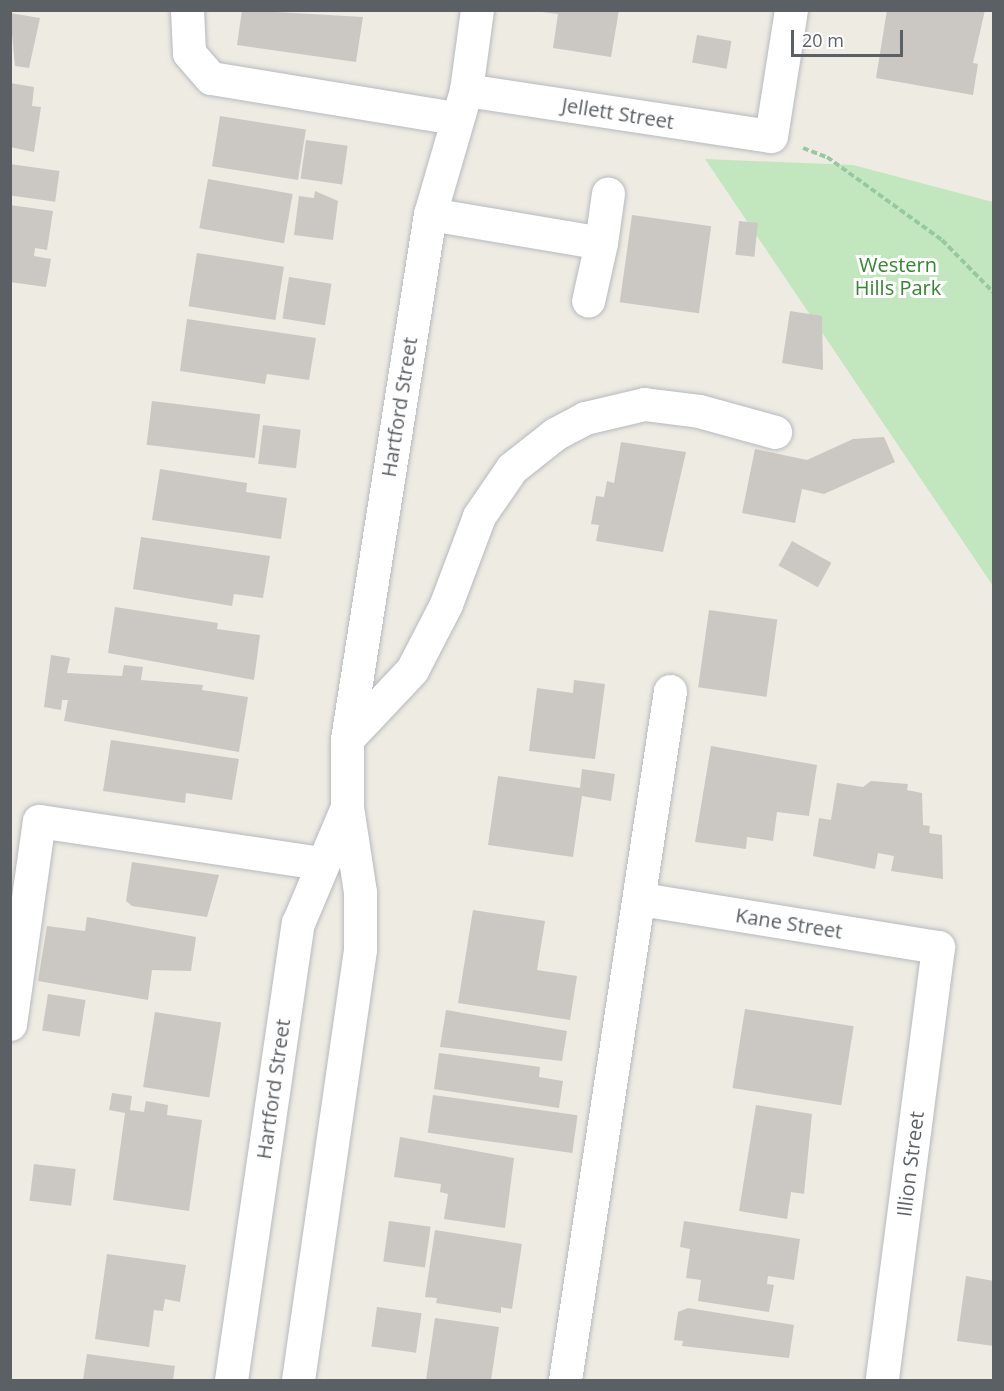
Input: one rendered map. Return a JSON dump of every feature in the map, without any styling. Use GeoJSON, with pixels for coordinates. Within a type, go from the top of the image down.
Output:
{"type":"FeatureCollection","features":[{"type":"Feature","properties":{"kind":"street","name":"Jellett Street"},"geometry":{"type":"LineString","coordinates":[[187,10],[189,53],[211,78],[771,136]]}},
{"type":"Feature","properties":{"kind":"street","name":"Hartford Street"},"geometry":{"type":"LineString","coordinates":[[298,1380],[360,949],[360,892],[347,807],[347,739],[430,214],[460,104],[477,10]]}},
{"type":"Feature","properties":{"kind":"street"},"geometry":{"type":"LineString","coordinates":[[771,136],[791,10]]}},
{"type":"Feature","properties":{"kind":"street"},"geometry":{"type":"LineString","coordinates":[[588,301],[601,243],[608,193]]}},
{"type":"Feature","properties":{"kind":"street"},"geometry":{"type":"LineString","coordinates":[[430,214],[601,243]]}},
{"type":"Feature","properties":{"kind":"street"},"geometry":{"type":"LineString","coordinates":[[347,739],[412,670],[446,604],[479,516],[505,478],[555,434],[585,418],[644,404],[699,411],[775,432]]}},
{"type":"Feature","properties":{"kind":"street"},"geometry":{"type":"LineString","coordinates":[[565,1380],[641,899],[670,691]]}},
{"type":"Feature","properties":{"kind":"street","name":"Hartford Street"},"geometry":{"type":"LineString","coordinates":[[231,1380],[298,923],[320,863],[347,807]]}},
{"type":"Feature","properties":{"kind":"street"},"geometry":{"type":"LineString","coordinates":[[10,1024],[39,821],[320,863]]}},
{"type":"Feature","properties":{"kind":"street","name":"Kane Street"},"geometry":{"type":"LineString","coordinates":[[641,899],[938,947]]}},
{"type":"Feature","properties":{"kind":"street","name":"Illion Street"},"geometry":{"type":"LineString","coordinates":[[882,1380],[938,947]]}},
{"type":"Feature","properties":{"kind":"path"},"geometry":{"type":"LineString","coordinates":[[771,136],[836,164],[942,240],[993,293]]}},
{"type":"Feature","properties":{"kind":"green space","name":"Western Hills Park"},"geometry":{"type":"Polygon","coordinates":[[[705,159],[853,165],[993,202],[993,586],[705,159]]]}},
{"type":"Feature","properties":{"kind":"building"},"geometry":{"type":"Polygon","coordinates":[[[242,10],[363,17],[356,62],[237,45],[242,10]]]}},
{"type":"Feature","properties":{"kind":"building"},"geometry":{"type":"Polygon","coordinates":[[[619,10],[611,57],[553,48],[558,14],[542,12],[619,10]]]}},
{"type":"Feature","properties":{"kind":"building"},"geometry":{"type":"Polygon","coordinates":[[[887,10],[985,10],[973,63],[978,64],[973,95],[876,78],[887,10]]]}},
{"type":"Feature","properties":{"kind":"building"},"geometry":{"type":"Polygon","coordinates":[[[10,13],[40,18],[29,68],[15,66],[10,13]]]}},
{"type":"Feature","properties":{"kind":"building"},"geometry":{"type":"Polygon","coordinates":[[[697,35],[731,41],[727,69],[692,63],[697,35]]]}},
{"type":"Feature","properties":{"kind":"building"},"geometry":{"type":"Polygon","coordinates":[[[10,83],[34,87],[32,106],[41,107],[34,152],[10,147],[10,83]]]}},
{"type":"Feature","properties":{"kind":"building"},"geometry":{"type":"Polygon","coordinates":[[[220,116],[306,130],[298,180],[212,166],[220,116]]]}},
{"type":"Feature","properties":{"kind":"building"},"geometry":{"type":"Polygon","coordinates":[[[306,140],[348,146],[342,184],[301,179],[306,140]]]}},
{"type":"Feature","properties":{"kind":"building"},"geometry":{"type":"Polygon","coordinates":[[[10,164],[60,171],[55,202],[10,195],[10,164]]]}},
{"type":"Feature","properties":{"kind":"building"},"geometry":{"type":"Polygon","coordinates":[[[208,179],[293,194],[284,243],[199,228],[208,179]]]}},
{"type":"Feature","properties":{"kind":"building"},"geometry":{"type":"Polygon","coordinates":[[[315,191],[338,201],[333,240],[294,235],[299,196],[314,198],[315,191]]]}},
{"type":"Feature","properties":{"kind":"building"},"geometry":{"type":"Polygon","coordinates":[[[10,205],[53,211],[47,250],[35,248],[34,256],[51,259],[46,287],[10,282],[10,205]]]}},
{"type":"Feature","properties":{"kind":"building"},"geometry":{"type":"Polygon","coordinates":[[[632,215],[711,226],[699,313],[620,302],[632,215]]]}},
{"type":"Feature","properties":{"kind":"building"},"geometry":{"type":"Polygon","coordinates":[[[739,221],[758,223],[754,257],[735,255],[739,221]]]}},
{"type":"Feature","properties":{"kind":"building"},"geometry":{"type":"Polygon","coordinates":[[[197,253],[284,267],[275,320],[189,306],[197,253]]]}},
{"type":"Feature","properties":{"kind":"building"},"geometry":{"type":"Polygon","coordinates":[[[289,277],[331,284],[325,325],[282,318],[289,277]]]}},
{"type":"Feature","properties":{"kind":"building"},"geometry":{"type":"Polygon","coordinates":[[[790,311],[822,316],[823,370],[782,363],[790,311]]]}},
{"type":"Feature","properties":{"kind":"building"},"geometry":{"type":"Polygon","coordinates":[[[187,319],[316,338],[309,380],[267,374],[265,384],[180,371],[187,319]]]}},
{"type":"Feature","properties":{"kind":"building"},"geometry":{"type":"Polygon","coordinates":[[[152,401],[260,414],[255,458],[147,445],[152,401]]]}},
{"type":"Feature","properties":{"kind":"building"},"geometry":{"type":"Polygon","coordinates":[[[263,425],[301,430],[296,468],[258,464],[263,425]]]}},
{"type":"Feature","properties":{"kind":"building"},"geometry":{"type":"Polygon","coordinates":[[[884,437],[895,462],[824,494],[802,489],[795,523],[742,513],[755,449],[807,460],[853,439],[884,437]]]}},
{"type":"Feature","properties":{"kind":"building"},"geometry":{"type":"Polygon","coordinates":[[[621,442],[686,452],[663,552],[596,541],[599,525],[591,524],[596,496],[604,497],[607,481],[614,483],[621,442]]]}},
{"type":"Feature","properties":{"kind":"building"},"geometry":{"type":"Polygon","coordinates":[[[160,469],[247,483],[246,492],[287,498],[281,539],[152,520],[160,469]]]}},
{"type":"Feature","properties":{"kind":"building"},"geometry":{"type":"Polygon","coordinates":[[[141,537],[270,556],[263,598],[234,594],[232,606],[133,589],[141,537]]]}},
{"type":"Feature","properties":{"kind":"building"},"geometry":{"type":"Polygon","coordinates":[[[792,541],[831,563],[818,587],[778,565],[792,541]]]}},
{"type":"Feature","properties":{"kind":"building"},"geometry":{"type":"Polygon","coordinates":[[[115,607],[218,623],[217,629],[260,635],[254,680],[108,653],[115,607]]]}},
{"type":"Feature","properties":{"kind":"building"},"geometry":{"type":"Polygon","coordinates":[[[709,610],[777,620],[766,697],[698,687],[709,610]]]}},
{"type":"Feature","properties":{"kind":"building"},"geometry":{"type":"Polygon","coordinates":[[[51,655],[70,658],[67,673],[122,676],[124,665],[143,667],[141,680],[203,685],[202,690],[248,697],[239,752],[64,721],[68,700],[62,700],[61,710],[44,707],[51,655]]]}},
{"type":"Feature","properties":{"kind":"building"},"geometry":{"type":"Polygon","coordinates":[[[574,680],[605,684],[595,759],[529,751],[537,688],[573,693],[574,680]]]}},
{"type":"Feature","properties":{"kind":"building"},"geometry":{"type":"Polygon","coordinates":[[[111,740],[239,759],[232,800],[186,793],[185,803],[103,791],[111,740]]]}},
{"type":"Feature","properties":{"kind":"building"},"geometry":{"type":"Polygon","coordinates":[[[711,746],[817,765],[809,816],[777,812],[773,841],[747,837],[746,849],[695,842],[711,746]]]}},
{"type":"Feature","properties":{"kind":"building"},"geometry":{"type":"Polygon","coordinates":[[[582,769],[615,774],[611,801],[582,796],[573,857],[488,845],[498,776],[580,788],[582,769]]]}},
{"type":"Feature","properties":{"kind":"building"},"geometry":{"type":"Polygon","coordinates":[[[871,781],[908,784],[907,790],[922,793],[923,825],[930,826],[929,833],[942,835],[943,879],[891,871],[894,856],[878,853],[875,869],[813,856],[819,818],[831,820],[837,783],[863,787],[871,781]]]}},
{"type":"Feature","properties":{"kind":"building"},"geometry":{"type":"Polygon","coordinates":[[[132,862],[219,875],[207,917],[132,906],[126,901],[132,862]]]}},
{"type":"Feature","properties":{"kind":"building"},"geometry":{"type":"Polygon","coordinates":[[[473,910],[545,921],[537,970],[577,976],[570,1020],[458,1003],[473,910]]]}},
{"type":"Feature","properties":{"kind":"building"},"geometry":{"type":"Polygon","coordinates":[[[87,917],[196,937],[191,971],[152,970],[148,1000],[38,981],[47,926],[85,931],[87,917]]]}},
{"type":"Feature","properties":{"kind":"building"},"geometry":{"type":"Polygon","coordinates":[[[48,994],[86,1000],[80,1036],[42,1031],[48,994]]]}},
{"type":"Feature","properties":{"kind":"building"},"geometry":{"type":"Polygon","coordinates":[[[745,1009],[854,1026],[841,1105],[732,1088],[745,1009]]]}},
{"type":"Feature","properties":{"kind":"building"},"geometry":{"type":"Polygon","coordinates":[[[446,1010],[567,1031],[562,1061],[440,1047],[446,1010]]]}},
{"type":"Feature","properties":{"kind":"building"},"geometry":{"type":"Polygon","coordinates":[[[155,1012],[221,1022],[209,1098],[143,1087],[155,1012]]]}},
{"type":"Feature","properties":{"kind":"building"},"geometry":{"type":"Polygon","coordinates":[[[439,1053],[540,1067],[539,1077],[563,1081],[559,1108],[434,1089],[439,1053]]]}},
{"type":"Feature","properties":{"kind":"building"},"geometry":{"type":"Polygon","coordinates":[[[112,1093],[132,1096],[130,1110],[144,1112],[146,1101],[168,1105],[167,1115],[202,1120],[189,1211],[113,1200],[125,1113],[109,1110],[112,1093]]]}},
{"type":"Feature","properties":{"kind":"building"},"geometry":{"type":"Polygon","coordinates":[[[433,1095],[578,1115],[572,1153],[428,1133],[433,1095]]]}},
{"type":"Feature","properties":{"kind":"building"},"geometry":{"type":"Polygon","coordinates":[[[756,1105],[812,1114],[804,1194],[791,1192],[787,1219],[739,1211],[756,1105]]]}},
{"type":"Feature","properties":{"kind":"building"},"geometry":{"type":"Polygon","coordinates":[[[400,1137],[514,1158],[505,1228],[444,1219],[448,1194],[440,1192],[441,1184],[394,1177],[400,1137]]]}},
{"type":"Feature","properties":{"kind":"building"},"geometry":{"type":"Polygon","coordinates":[[[34,1164],[76,1169],[71,1206],[29,1201],[34,1164]]]}},
{"type":"Feature","properties":{"kind":"building"},"geometry":{"type":"Polygon","coordinates":[[[389,1221],[431,1227],[425,1267],[383,1262],[389,1221]]]}},
{"type":"Feature","properties":{"kind":"building"},"geometry":{"type":"Polygon","coordinates":[[[684,1221],[800,1239],[794,1280],[768,1276],[767,1284],[774,1285],[769,1312],[698,1301],[701,1280],[686,1278],[690,1249],[680,1247],[684,1221]]]}},
{"type":"Feature","properties":{"kind":"building"},"geometry":{"type":"Polygon","coordinates":[[[435,1230],[522,1244],[512,1309],[501,1307],[501,1313],[436,1303],[437,1298],[425,1297],[435,1230]]]}},
{"type":"Feature","properties":{"kind":"building"},"geometry":{"type":"Polygon","coordinates":[[[107,1254],[186,1265],[180,1302],[165,1299],[163,1311],[154,1310],[149,1347],[95,1339],[107,1254]]]}},
{"type":"Feature","properties":{"kind":"building"},"geometry":{"type":"Polygon","coordinates":[[[966,1276],[994,1281],[994,1346],[957,1341],[966,1276]]]}},
{"type":"Feature","properties":{"kind":"building"},"geometry":{"type":"Polygon","coordinates":[[[377,1307],[422,1313],[416,1353],[371,1347],[377,1307]]]}},
{"type":"Feature","properties":{"kind":"building"},"geometry":{"type":"Polygon","coordinates":[[[688,1308],[794,1325],[789,1358],[682,1346],[683,1341],[674,1340],[678,1312],[688,1308]]]}},
{"type":"Feature","properties":{"kind":"building"},"geometry":{"type":"Polygon","coordinates":[[[435,1318],[499,1327],[491,1380],[426,1380],[435,1318]]]}},
{"type":"Feature","properties":{"kind":"building"},"geometry":{"type":"Polygon","coordinates":[[[87,1354],[175,1366],[173,1380],[83,1380],[87,1354]]]}}]}
